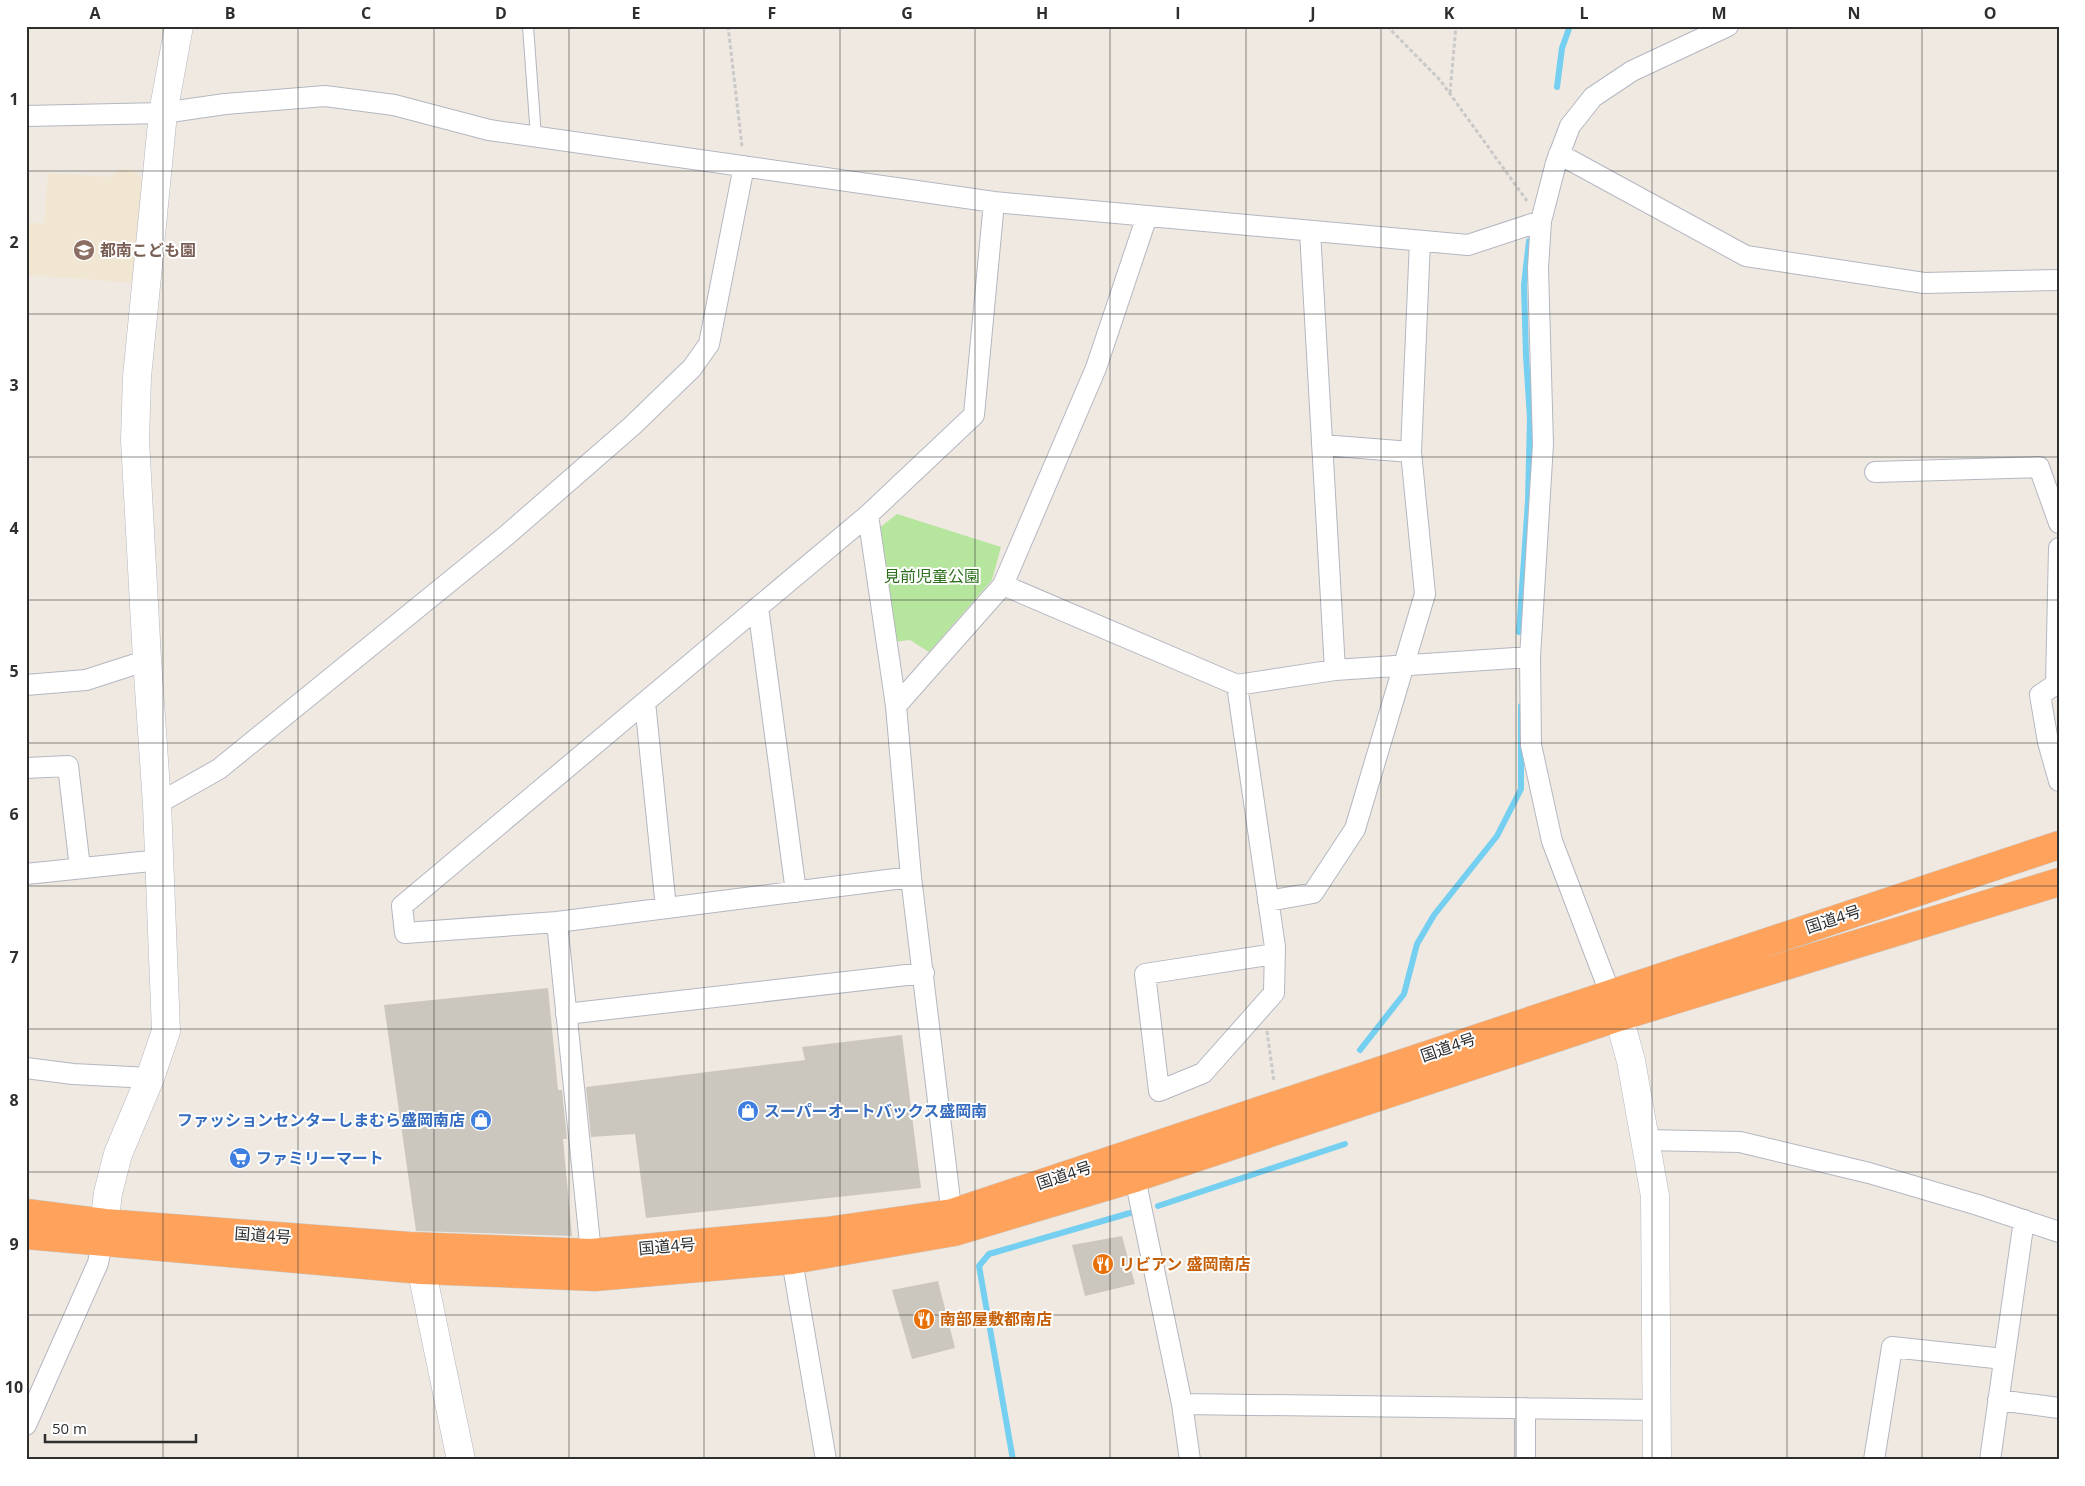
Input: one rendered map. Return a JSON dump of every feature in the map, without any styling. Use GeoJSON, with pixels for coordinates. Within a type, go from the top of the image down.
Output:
{"type":"FeatureCollection","features":[{"type":"Feature","properties":{"kind":"highway","name":"国道4号"},"geometry":{"type":"LineString","coordinates":[[26,1235],[103,1233],[419,1258],[595,1277],[792,1260],[1135,1178],[2059,844]]}},
{"type":"Feature","properties":{"kind":"highway","name":"国道4号"},"geometry":{"type":"LineString","coordinates":[[419,1258],[591,1253],[953,1223],[1277,1104],[1614,1005],[2059,882]]}},
{"type":"Feature","properties":{"kind":"highway","name":"国道4号"},"geometry":{"type":"LineString","coordinates":[[26,1213],[103,1233]]}},
{"type":"Feature","properties":{"kind":"street"},"geometry":{"type":"LineString","coordinates":[[26,1425],[98,1263],[108,1193],[118,1154],[150,1078],[166,1031],[160,860],[135,440],[137,378],[164,113],[179,26]]}},
{"type":"Feature","properties":{"kind":"street"},"geometry":{"type":"LineString","coordinates":[[1657,1460],[1655,1196],[1646,1140],[1631,1062],[1614,1005],[1552,841],[1531,745],[1530,657],[1543,444],[1538,268],[1541,220],[1559,154],[1570,126],[1593,97],[1632,71],[1728,26]]}},
{"type":"Feature","properties":{"kind":"street"},"geometry":{"type":"LineString","coordinates":[[26,116],[164,113],[225,104],[325,96],[394,105],[489,130],[994,202],[1468,245],[1541,220]]}},
{"type":"Feature","properties":{"kind":"street"},"geometry":{"type":"LineString","coordinates":[[1559,154],[1746,256],[1924,283],[2059,280]]}},
{"type":"Feature","properties":{"kind":"street"},"geometry":{"type":"LineString","coordinates":[[157,804],[219,769],[250,744],[507,534],[632,426],[692,368],[709,344],[744,166]]}},
{"type":"Feature","properties":{"kind":"street"},"geometry":{"type":"LineString","coordinates":[[911,878],[557,922],[405,934],[402,906],[868,515],[974,415],[994,202]]}},
{"type":"Feature","properties":{"kind":"street"},"geometry":{"type":"LineString","coordinates":[[896,706],[1003,585],[1096,368],[1147,216]]}},
{"type":"Feature","properties":{"kind":"street"},"geometry":{"type":"LineString","coordinates":[[1310,231],[1335,670]]}},
{"type":"Feature","properties":{"kind":"street"},"geometry":{"type":"LineString","coordinates":[[1268,901],[1313,893],[1355,829],[1425,594],[1411,452],[1420,241]]}},
{"type":"Feature","properties":{"kind":"street"},"geometry":{"type":"LineString","coordinates":[[1322,445],[1411,452]]}},
{"type":"Feature","properties":{"kind":"street"},"geometry":{"type":"LineString","coordinates":[[1875,472],[2039,467],[2059,523]]}},
{"type":"Feature","properties":{"kind":"street"},"geometry":{"type":"LineString","coordinates":[[868,515],[896,706],[911,878],[953,1223]]}},
{"type":"Feature","properties":{"kind":"street"},"geometry":{"type":"LineString","coordinates":[[2059,548],[2056,684],[2040,695],[2048,742],[2059,781]]}},
{"type":"Feature","properties":{"kind":"street"},"geometry":{"type":"LineString","coordinates":[[1003,585],[1237,685],[1335,670],[1530,657]]}},
{"type":"Feature","properties":{"kind":"street"},"geometry":{"type":"LineString","coordinates":[[758,607],[796,892]]}},
{"type":"Feature","properties":{"kind":"street"},"geometry":{"type":"LineString","coordinates":[[26,684],[86,680],[148,660]]}},
{"type":"Feature","properties":{"kind":"street"},"geometry":{"type":"LineString","coordinates":[[1237,685],[1275,954],[1274,993],[1203,1073],[1159,1091],[1145,974],[1275,954]]}},
{"type":"Feature","properties":{"kind":"street"},"geometry":{"type":"LineString","coordinates":[[645,702],[666,908]]}},
{"type":"Feature","properties":{"kind":"street"},"geometry":{"type":"LineString","coordinates":[[26,768],[68,766],[80,868]]}},
{"type":"Feature","properties":{"kind":"street"},"geometry":{"type":"LineString","coordinates":[[26,874],[160,860]]}},
{"type":"Feature","properties":{"kind":"street"},"geometry":{"type":"LineString","coordinates":[[557,922],[591,1253]]}},
{"type":"Feature","properties":{"kind":"street"},"geometry":{"type":"LineString","coordinates":[[566,1014],[924,973]]}},
{"type":"Feature","properties":{"kind":"street"},"geometry":{"type":"LineString","coordinates":[[26,1068],[73,1074],[150,1078]]}},
{"type":"Feature","properties":{"kind":"street"},"geometry":{"type":"LineString","coordinates":[[1646,1140],[1740,1142],[1869,1173],[2059,1232]]}},
{"type":"Feature","properties":{"kind":"street"},"geometry":{"type":"LineString","coordinates":[[1135,1178],[1182,1404],[1190,1460]]}},
{"type":"Feature","properties":{"kind":"street"},"geometry":{"type":"LineString","coordinates":[[1990,1460],[2024,1220]]}},
{"type":"Feature","properties":{"kind":"street"},"geometry":{"type":"LineString","coordinates":[[419,1258],[461,1460]]}},
{"type":"Feature","properties":{"kind":"street"},"geometry":{"type":"LineString","coordinates":[[792,1260],[826,1460]]}},
{"type":"Feature","properties":{"kind":"street"},"geometry":{"type":"LineString","coordinates":[[1874,1460],[1892,1348],[2004,1359]]}},
{"type":"Feature","properties":{"kind":"street"},"geometry":{"type":"LineString","coordinates":[[1998,1400],[2059,1408]]}},
{"type":"Feature","properties":{"kind":"street"},"geometry":{"type":"LineString","coordinates":[[1182,1404],[1656,1410]]}},
{"type":"Feature","properties":{"kind":"street"},"geometry":{"type":"LineString","coordinates":[[1525,1408],[1525,1460]]}},
{"type":"Feature","properties":{"kind":"lane"},"geometry":{"type":"LineString","coordinates":[[528,26],[536,137]]}},
{"type":"Feature","properties":{"kind":"path"},"geometry":{"type":"LineString","coordinates":[[728,26],[744,166]]}},
{"type":"Feature","properties":{"kind":"path"},"geometry":{"type":"LineString","coordinates":[[1387,26],[1440,80],[1541,220]]}},
{"type":"Feature","properties":{"kind":"path"},"geometry":{"type":"LineString","coordinates":[[1450,93],[1456,26]]}},
{"type":"Feature","properties":{"kind":"path"},"geometry":{"type":"LineString","coordinates":[[1263,1006],[1277,1104]]}},
{"type":"Feature","properties":{"kind":"shaded area","name":"都南こども園"},"geometry":{"type":"Polygon","coordinates":[[[121,169],[132,169],[142,179],[146,193],[138,283],[26,275],[26,222],[44,224],[48,173],[111,177],[121,169]]]}},
{"type":"Feature","properties":{"kind":"green space","name":"見前児童公園"},"geometry":{"type":"Polygon","coordinates":[[[897,514],[1001,547],[992,580],[929,652],[910,640],[893,642],[878,529],[897,514]]]}},
{"type":"Feature","properties":{"kind":"building","name":"ファッションセンターしまむら盛岡南店"},"geometry":{"type":"Polygon","coordinates":[[[548,988],[558,1090],[562,1090],[567,1139],[563,1139],[572,1236],[416,1231],[384,1005],[548,988]]]}},
{"type":"Feature","properties":{"kind":"building","name":"スーパーオートバックス盛岡南"},"geometry":{"type":"Polygon","coordinates":[[[902,1035],[921,1188],[646,1218],[635,1134],[591,1137],[586,1087],[805,1060],[802,1047],[902,1035]]]}},
{"type":"Feature","properties":{"kind":"building","name":"リビアン 盛岡南店"},"geometry":{"type":"Polygon","coordinates":[[[1122,1236],[1135,1284],[1085,1296],[1072,1245],[1122,1236]]]}},
{"type":"Feature","properties":{"kind":"building","name":"南部屋敷都南店"},"geometry":{"type":"Polygon","coordinates":[[[938,1281],[955,1348],[912,1359],[892,1290],[938,1281]]]}},
{"type":"Feature","properties":{"kind":"waterway"},"geometry":{"type":"LineString","coordinates":[[1557,87],[1562,48],[1570,26]]}},
{"type":"Feature","properties":{"kind":"waterway"},"geometry":{"type":"LineString","coordinates":[[1519,632],[1528,501],[1530,418],[1524,285],[1529,241]]}},
{"type":"Feature","properties":{"kind":"waterway"},"geometry":{"type":"LineString","coordinates":[[1360,1050],[1404,994],[1417,944],[1434,915],[1497,836],[1521,789],[1521,706]]}},
{"type":"Feature","properties":{"kind":"waterway"},"geometry":{"type":"LineString","coordinates":[[1158,1206],[1345,1144]]}},
{"type":"Feature","properties":{"kind":"waterway"},"geometry":{"type":"LineString","coordinates":[[1013,1460],[979,1266],[989,1254],[1130,1213]]}},
{"type":"Feature","properties":{"kind":"place","name":"都南こども園"},"geometry":{"type":"Point","coordinates":[84,250]}},
{"type":"Feature","properties":{"kind":"place","name":"スーパーオートバックス盛岡南"},"geometry":{"type":"Point","coordinates":[748,1111]}},
{"type":"Feature","properties":{"kind":"place","name":"ファッションセンターしまむら盛岡南店"},"geometry":{"type":"Point","coordinates":[481,1120]}},
{"type":"Feature","properties":{"kind":"place","name":"ファミリーマート"},"geometry":{"type":"Point","coordinates":[240,1158]}},
{"type":"Feature","properties":{"kind":"place","name":"リビアン 盛岡南店"},"geometry":{"type":"Point","coordinates":[1103,1264]}},
{"type":"Feature","properties":{"kind":"place","name":"南部屋敷都南店"},"geometry":{"type":"Point","coordinates":[924,1319]}}]}
